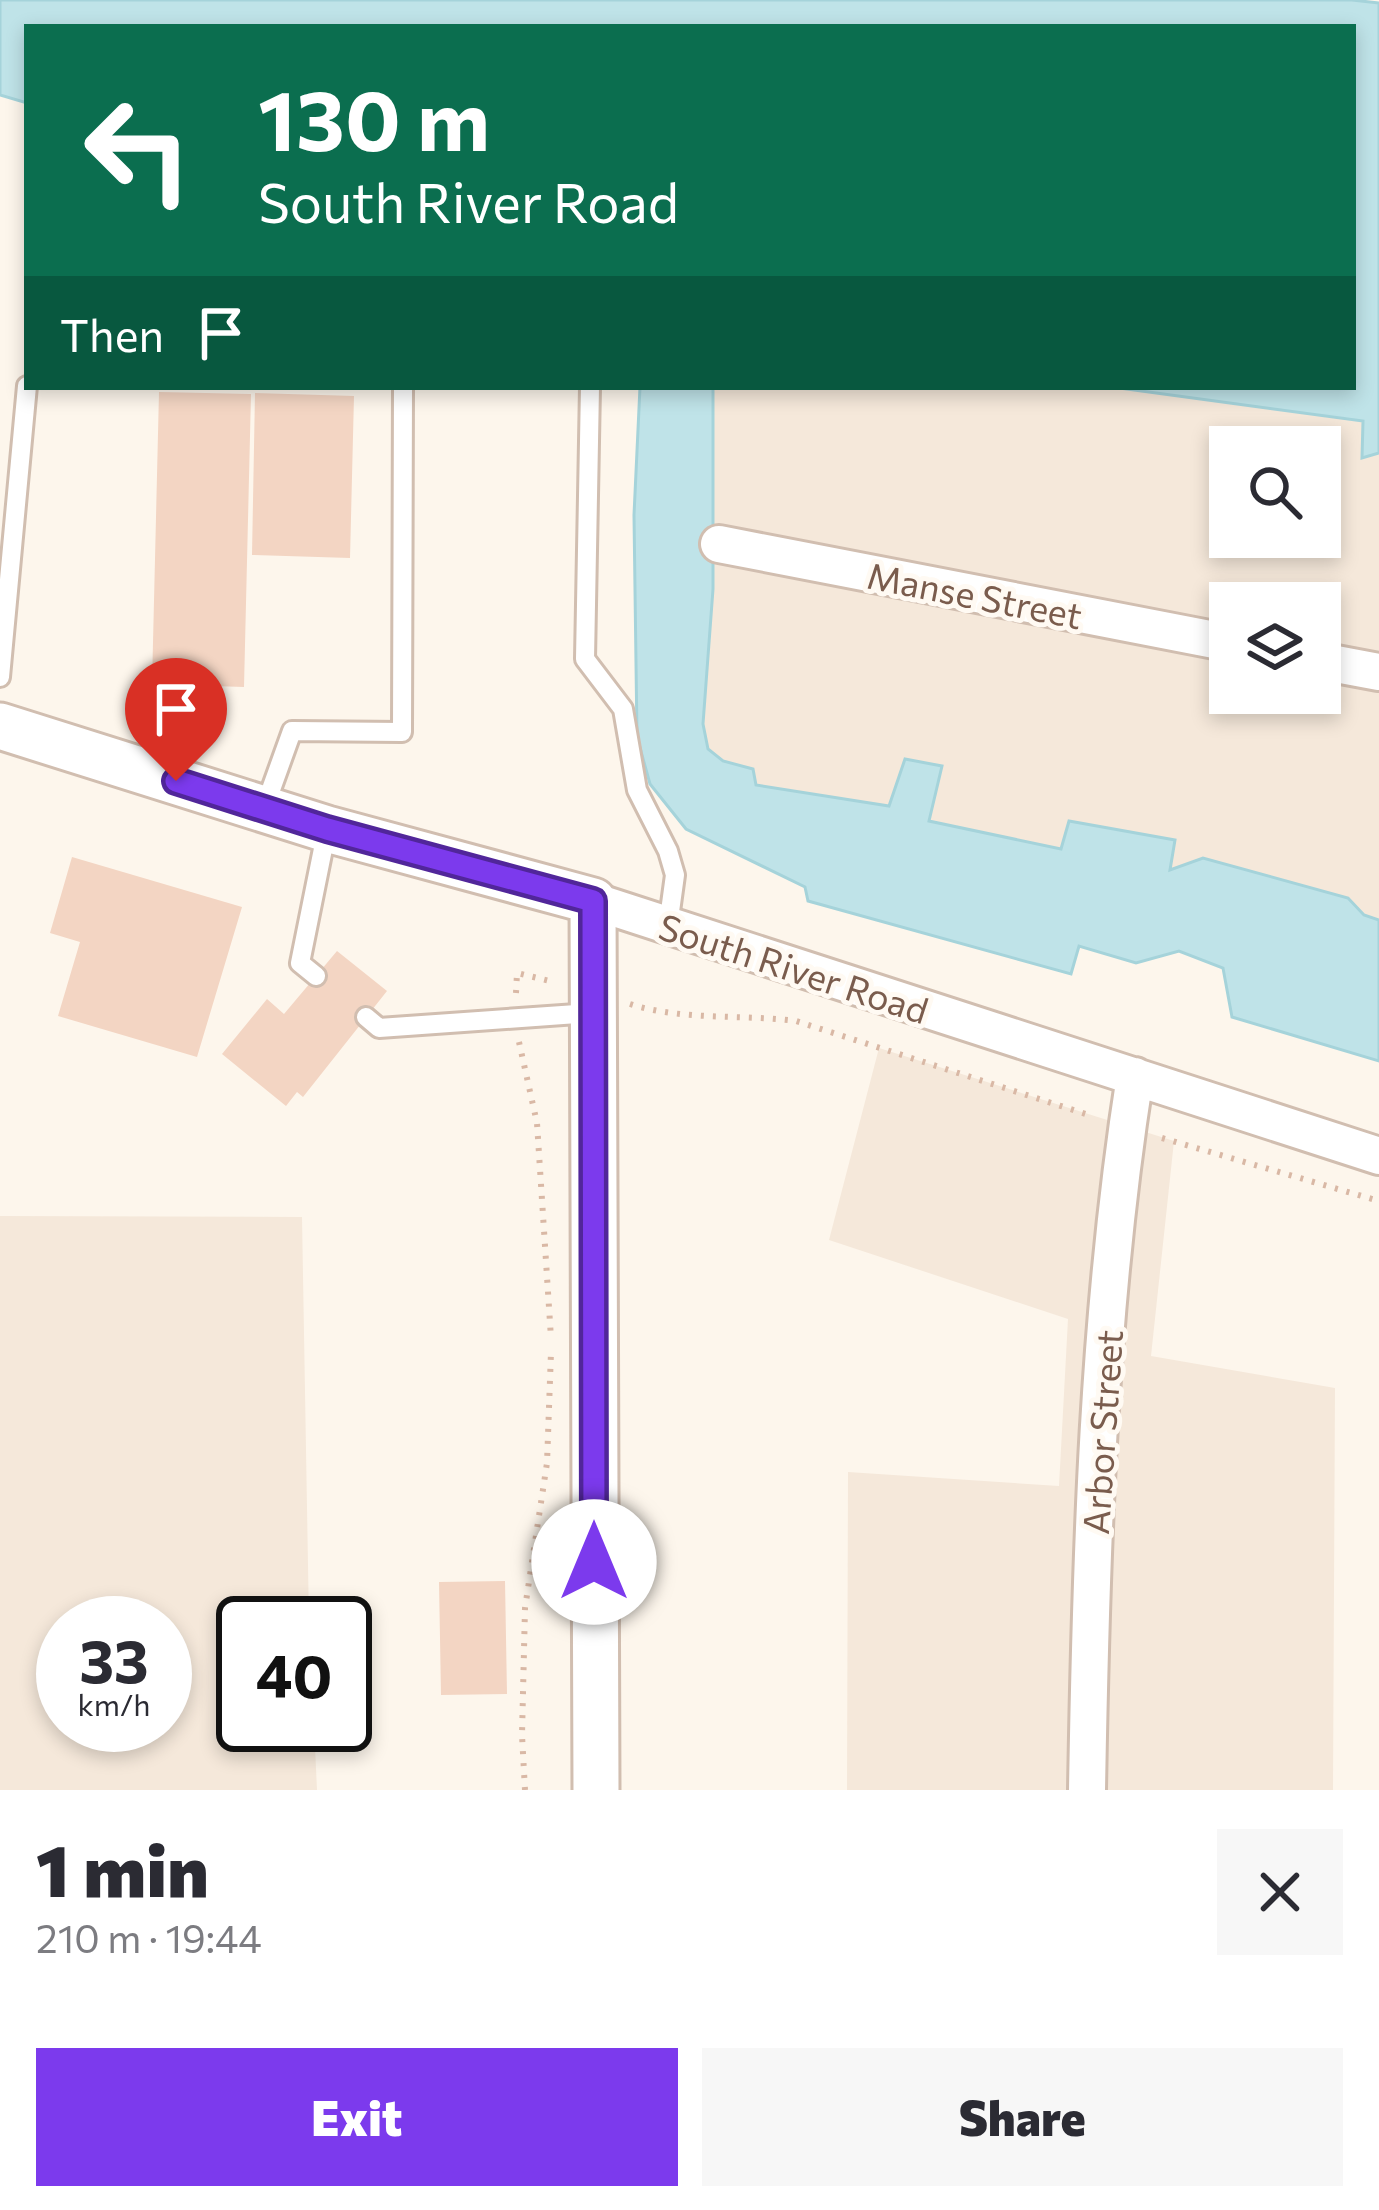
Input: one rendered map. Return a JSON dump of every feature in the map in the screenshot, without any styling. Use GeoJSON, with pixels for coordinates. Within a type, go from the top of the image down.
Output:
{"type":"FeatureCollection","features":[{"type":"Feature","properties":{"kind":"street","name":"Manse Street"},"geometry":{"type":"LineString","coordinates":[[719,544],[1209,639]]}},
{"type":"Feature","properties":{"kind":"street"},"geometry":{"type":"LineString","coordinates":[[1341,665],[1379,672]]}},
{"type":"Feature","properties":{"kind":"street","name":"South River Road"},"geometry":{"type":"LineString","coordinates":[[0,726],[327,829],[593,901],[1379,1156]]}},
{"type":"Feature","properties":{"kind":"street"},"geometry":{"type":"LineString","coordinates":[[593,901],[596,1790]]}},
{"type":"Feature","properties":{"kind":"street","name":"Arbor Street"},"geometry":{"type":"LineString","coordinates":[[1087,1790],[1090,1584],[1135,1076]]}},
{"type":"Feature","properties":{"kind":"lane"},"geometry":{"type":"LineString","coordinates":[[0,677],[27,390]]}},
{"type":"Feature","properties":{"kind":"lane"},"geometry":{"type":"LineString","coordinates":[[263,809],[292,730],[403,733],[403,390]]}},
{"type":"Feature","properties":{"kind":"lane"},"geometry":{"type":"LineString","coordinates":[[590,390],[585,659],[622,709],[637,790],[668,851],[675,875],[668,926]]}},
{"type":"Feature","properties":{"kind":"lane"},"geometry":{"type":"LineString","coordinates":[[316,976],[300,963],[327,829]]}},
{"type":"Feature","properties":{"kind":"lane"},"geometry":{"type":"LineString","coordinates":[[366,1017],[379,1028],[591,1002]]}},
{"type":"Feature","properties":{"kind":"path"},"geometry":{"type":"LineString","coordinates":[[516,993],[517,973],[591,1002],[662,1014],[796,1021],[1127,1127],[1379,1201]]}},
{"type":"Feature","properties":{"kind":"path"},"geometry":{"type":"LineString","coordinates":[[519,1038],[537,1123],[552,1343],[547,1463],[525,1608],[525,1790]]}},
{"type":"Feature","properties":{"kind":"shaded area"},"geometry":{"type":"Polygon","coordinates":[[[713,390],[1134,390],[1364,421],[1363,458],[1379,453],[1379,920],[1364,916],[1348,898],[1203,859],[1169,871],[1175,841],[1061,849],[928,820],[941,766],[905,759],[890,806],[755,785],[753,769],[723,761],[707,749],[703,724],[713,589],[713,390]]]}},
{"type":"Feature","properties":{"kind":"shaded area"},"geometry":{"type":"Polygon","coordinates":[[[879,1048],[1174,1141],[1151,1356],[1335,1388],[1333,1790],[847,1790],[848,1472],[1059,1486],[1068,1319],[829,1240],[879,1048]]]}},
{"type":"Feature","properties":{"kind":"shaded area"},"geometry":{"type":"Polygon","coordinates":[[[0,1216],[302,1217],[309,1596],[216,1596],[216,1752],[315,1752],[317,1790],[0,1790],[0,1216]]]}},
{"type":"Feature","properties":{"kind":"water"},"geometry":{"type":"Polygon","coordinates":[[[0,0],[1379,3],[1379,453],[1362,458],[1363,421],[1134,390],[1356,390],[1356,24],[24,24],[24,102],[0,95],[0,0]]]}},
{"type":"Feature","properties":{"kind":"water"},"geometry":{"type":"Polygon","coordinates":[[[640,390],[713,390],[713,589],[703,724],[708,749],[723,761],[753,769],[756,785],[889,806],[905,759],[942,766],[929,821],[1061,849],[1069,821],[1175,840],[1170,870],[1203,858],[1348,898],[1364,915],[1379,920],[1379,1061],[1232,1017],[1223,968],[1179,951],[1136,963],[1079,946],[1071,974],[808,901],[805,887],[686,829],[650,784],[637,737],[634,515],[640,390]]]}},
{"type":"Feature","properties":{"kind":"building"},"geometry":{"type":"Polygon","coordinates":[[[159,392],[251,394],[244,687],[152,684],[159,392]]]}},
{"type":"Feature","properties":{"kind":"building"},"geometry":{"type":"Polygon","coordinates":[[[255,393],[354,396],[350,558],[252,555],[255,393]]]}},
{"type":"Feature","properties":{"kind":"building"},"geometry":{"type":"Polygon","coordinates":[[[72,857],[242,907],[197,1057],[58,1016],[80,942],[50,933],[72,857]]]}},
{"type":"Feature","properties":{"kind":"building"},"geometry":{"type":"Polygon","coordinates":[[[337,951],[387,991],[303,1097],[297,1092],[286,1106],[222,1054],[267,999],[284,1014],[337,951]]]}},
{"type":"Feature","properties":{"kind":"building"},"geometry":{"type":"Polygon","coordinates":[[[505,1581],[507,1694],[441,1695],[439,1582],[505,1581]]]}},
{"type":"Feature","properties":{"kind":"route"},"geometry":{"type":"LineString","coordinates":[[176,781],[327,829],[593,901],[594,1562]]}}]}
